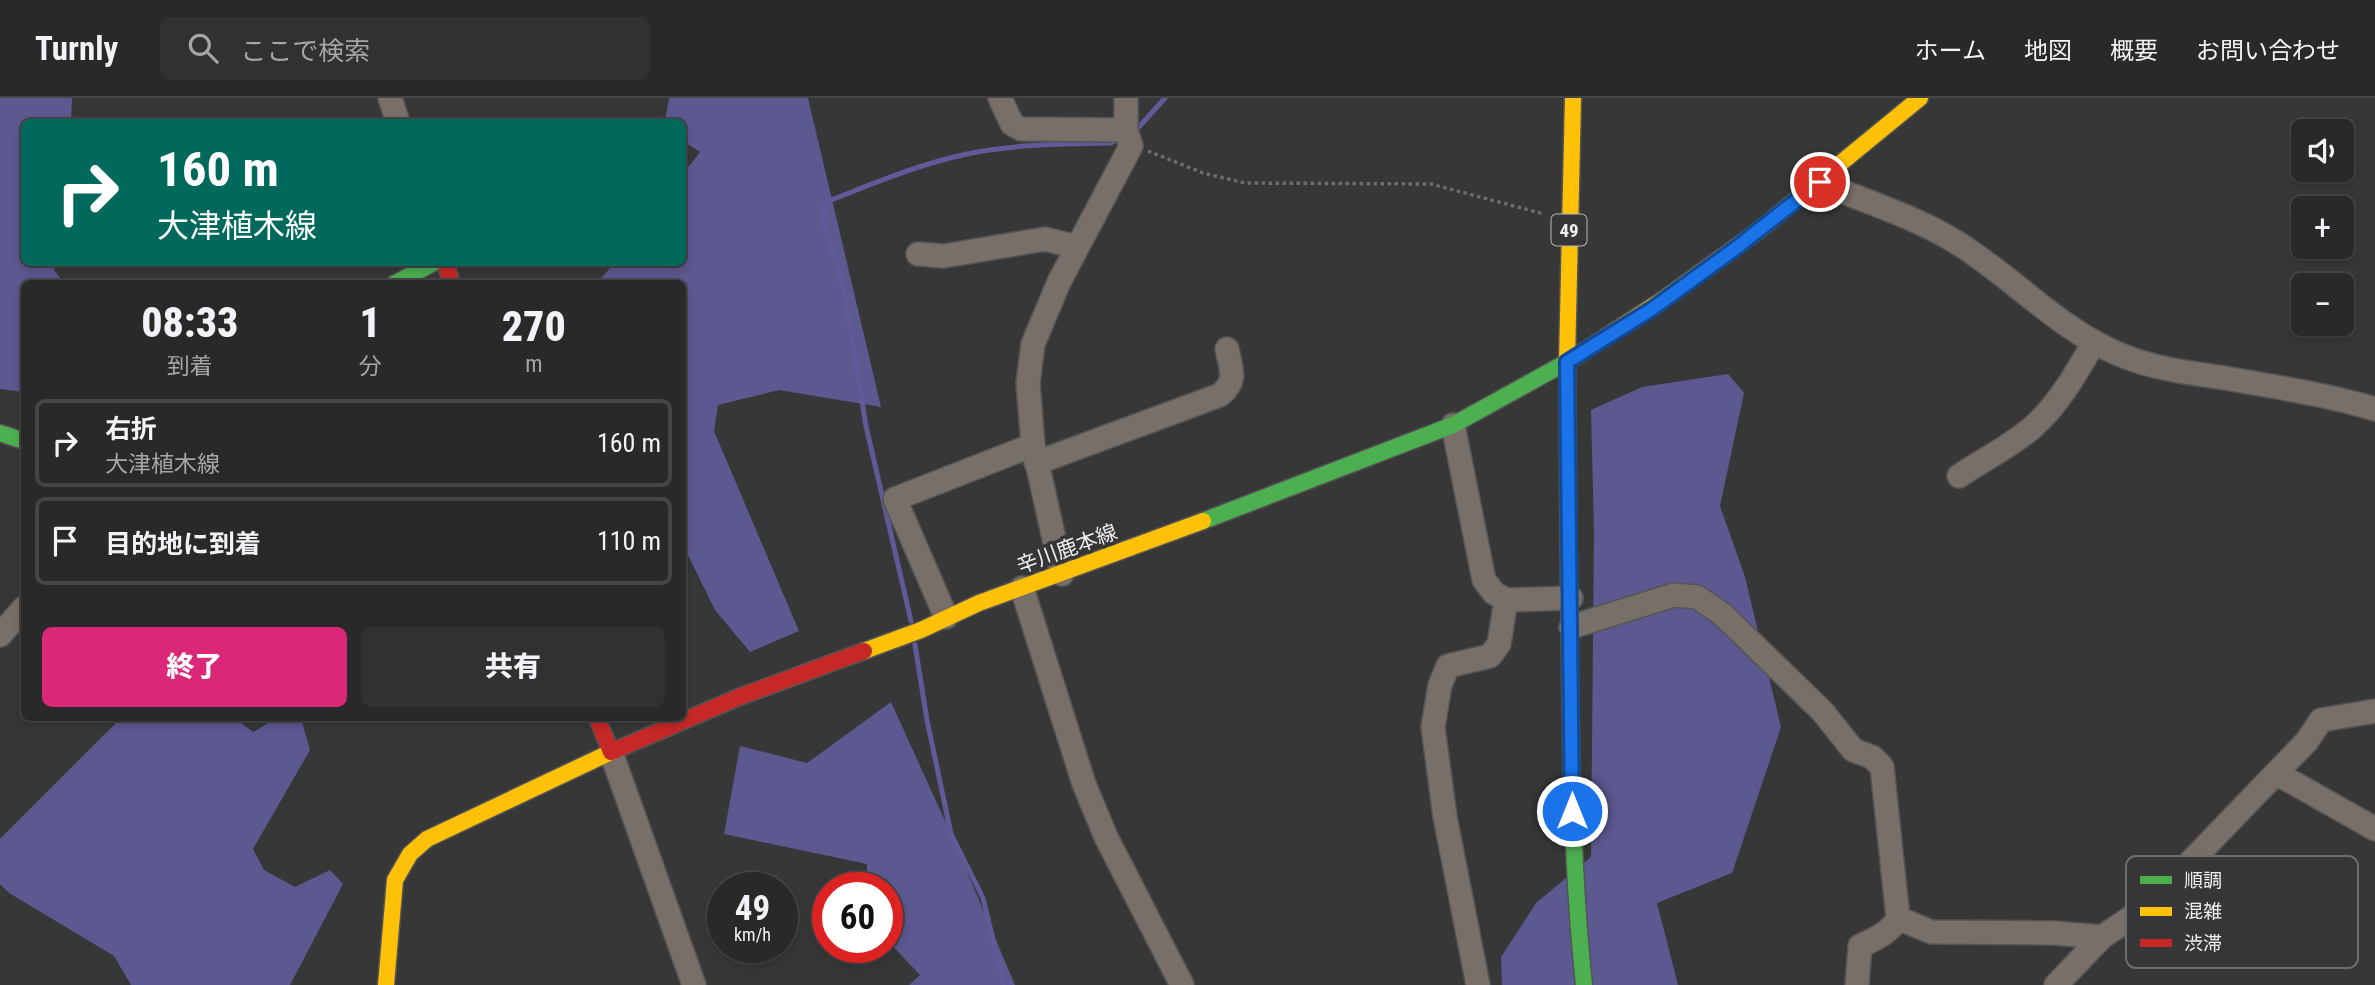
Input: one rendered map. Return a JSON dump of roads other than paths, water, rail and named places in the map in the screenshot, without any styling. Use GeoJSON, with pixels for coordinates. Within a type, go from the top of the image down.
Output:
{"type":"FeatureCollection","features":[{"type":"Feature","properties":{"kind":"main road","name":"49"},"geometry":{"type":"LineString","coordinates":[[1567,362],[1573,98]]}},
{"type":"Feature","properties":{"kind":"main road","name":"辛川鹿本線"},"geometry":{"type":"LineString","coordinates":[[686,720],[739,697],[921,630],[979,603],[1062,575],[1351,467],[1453,425],[1567,362],[1652,309],[1820,182],[1876,131],[1920,98]]}},
{"type":"Feature","properties":{"kind":"main road"},"geometry":{"type":"LineString","coordinates":[[401,280],[428,266]]}},
{"type":"Feature","properties":{"kind":"main road"},"geometry":{"type":"LineString","coordinates":[[1567,362],[1573,848],[1584,985]]}},
{"type":"Feature","properties":{"kind":"main road"},"geometry":{"type":"LineString","coordinates":[[0,433],[21,440]]}},
{"type":"Feature","properties":{"kind":"main road"},"geometry":{"type":"LineString","coordinates":[[598,721],[611,752]]}},
{"type":"Feature","properties":{"kind":"main road","name":"辛川鹿本線"},"geometry":{"type":"LineString","coordinates":[[386,985],[395,880],[410,854],[427,839],[683,721]]}},
{"type":"Feature","properties":{"kind":"street"},"geometry":{"type":"LineString","coordinates":[[390,98],[397,119]]}},
{"type":"Feature","properties":{"kind":"street"},"geometry":{"type":"LineString","coordinates":[[1000,98],[1012,124],[1021,129],[1126,130]]}},
{"type":"Feature","properties":{"kind":"street"},"geometry":{"type":"LineString","coordinates":[[1062,575],[1035,454],[1028,383],[1033,344],[1059,282],[1128,154],[1131,146],[1126,130],[1126,98]]}},
{"type":"Feature","properties":{"kind":"street"},"geometry":{"type":"LineString","coordinates":[[1820,182],[1922,223],[1954,240],[1987,262],[2049,312],[2094,342],[2121,355],[2156,368],[2330,396],[2375,409]]}},
{"type":"Feature","properties":{"kind":"street"},"geometry":{"type":"LineString","coordinates":[[918,254],[944,256],[1045,239],[1077,247]]}},
{"type":"Feature","properties":{"kind":"street"},"geometry":{"type":"LineString","coordinates":[[1959,476],[2041,419],[2079,369],[2094,342]]}},
{"type":"Feature","properties":{"kind":"street"},"geometry":{"type":"LineString","coordinates":[[946,617],[895,499],[1220,395],[1229,387],[1233,377],[1227,349]]}},
{"type":"Feature","properties":{"kind":"street"},"geometry":{"type":"LineString","coordinates":[[1453,425],[1484,580],[1494,593],[1506,600],[1571,598]]}},
{"type":"Feature","properties":{"kind":"street"},"geometry":{"type":"LineString","coordinates":[[1022,588],[1084,784],[1106,837],[1182,985]]}},
{"type":"Feature","properties":{"kind":"street"},"geometry":{"type":"LineString","coordinates":[[1571,627],[1674,595],[1697,597],[1722,614],[1823,712],[1853,750],[1872,757],[1882,767],[1898,918],[1893,927],[1883,935],[1860,946],[1857,985]]}},
{"type":"Feature","properties":{"kind":"street"},"geometry":{"type":"LineString","coordinates":[[1478,985],[1445,817],[1433,727],[1440,685],[1448,666],[1490,656],[1499,644],[1506,600]]}},
{"type":"Feature","properties":{"kind":"street"},"geometry":{"type":"LineString","coordinates":[[0,635],[21,611]]}},
{"type":"Feature","properties":{"kind":"street"},"geometry":{"type":"LineString","coordinates":[[2196,856],[2307,741],[2321,720],[2375,711]]}},
{"type":"Feature","properties":{"kind":"street"},"geometry":{"type":"LineString","coordinates":[[611,752],[694,985]]}},
{"type":"Feature","properties":{"kind":"street"},"geometry":{"type":"LineString","coordinates":[[2276,773],[2375,829]]}},
{"type":"Feature","properties":{"kind":"street"},"geometry":{"type":"LineString","coordinates":[[1898,918],[1931,932],[2054,933],[2102,937]]}},
{"type":"Feature","properties":{"kind":"street"},"geometry":{"type":"LineString","coordinates":[[2056,985],[2102,937],[2126,921]]}},
{"type":"Feature","properties":{"kind":"waterway"},"geometry":{"type":"LineString","coordinates":[[1133,130],[1139,127],[1165,98]]}},
{"type":"Feature","properties":{"kind":"waterway"},"geometry":{"type":"LineString","coordinates":[[911,621],[866,426],[844,289],[822,220],[826,202],[913,169],[967,154],[1021,146],[1111,143],[1119,139]]}},
{"type":"Feature","properties":{"kind":"waterway"},"geometry":{"type":"LineString","coordinates":[[915,645],[927,720],[951,834],[983,898],[1004,985]]}}]}
